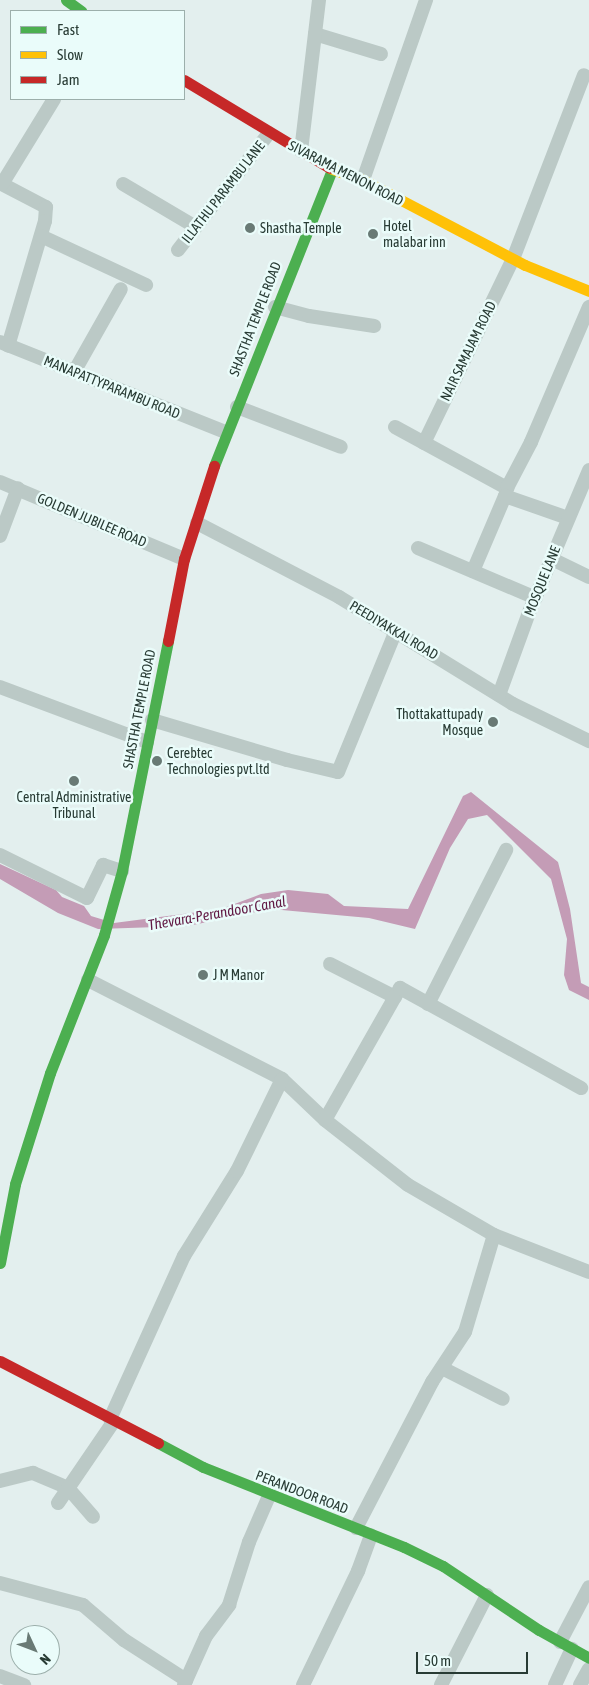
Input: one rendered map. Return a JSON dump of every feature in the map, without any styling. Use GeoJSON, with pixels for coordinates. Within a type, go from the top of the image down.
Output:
{"type":"FeatureCollection","features":[{"type":"Feature","properties":{"kind":"street"},"geometry":{"type":"LineString","coordinates":[[66,0],[80,10]]}},
{"type":"Feature","properties":{"kind":"street"},"geometry":{"type":"LineString","coordinates":[[301,151],[319,0]]}},
{"type":"Feature","properties":{"kind":"street"},"geometry":{"type":"LineString","coordinates":[[363,180],[426,0]]}},
{"type":"Feature","properties":{"kind":"street"},"geometry":{"type":"LineString","coordinates":[[315,34],[380,54]]}},
{"type":"Feature","properties":{"kind":"street"},"geometry":{"type":"LineString","coordinates":[[513,259],[584,75]]}},
{"type":"Feature","properties":{"kind":"street","name":"SIVARAMA MENON ROAD"},"geometry":{"type":"LineString","coordinates":[[185,81],[269,133],[332,169],[363,180],[513,259],[589,292]]}},
{"type":"Feature","properties":{"kind":"street"},"geometry":{"type":"LineString","coordinates":[[4,344],[41,236],[46,208],[1,184],[53,100]]}},
{"type":"Feature","properties":{"kind":"street","name":"ILLATHU PARAMBU LANE"},"geometry":{"type":"LineString","coordinates":[[178,250],[194,226],[269,133]]}},
{"type":"Feature","properties":{"kind":"street","name":"SHASTHA TEMPLE ROAD"},"geometry":{"type":"LineString","coordinates":[[0,1263],[15,1184],[50,1073],[104,935],[122,871],[184,559],[225,432],[332,169]]}},
{"type":"Feature","properties":{"kind":"street"},"geometry":{"type":"LineString","coordinates":[[123,184],[194,226]]}},
{"type":"Feature","properties":{"kind":"street"},"geometry":{"type":"LineString","coordinates":[[41,236],[146,285]]}},
{"type":"Feature","properties":{"kind":"street","name":"NAIR SAMAJAM ROAD"},"geometry":{"type":"LineString","coordinates":[[424,443],[513,259]]}},
{"type":"Feature","properties":{"kind":"street"},"geometry":{"type":"LineString","coordinates":[[74,372],[122,289]]}},
{"type":"Feature","properties":{"kind":"street"},"geometry":{"type":"LineString","coordinates":[[275,307],[309,316],[374,326]]}},
{"type":"Feature","properties":{"kind":"street"},"geometry":{"type":"LineString","coordinates":[[394,427],[506,488],[532,442],[589,308]]}},
{"type":"Feature","properties":{"kind":"street","name":"MANAPATTYPARAMBU ROAD"},"geometry":{"type":"LineString","coordinates":[[4,344],[225,432]]}},
{"type":"Feature","properties":{"kind":"street"},"geometry":{"type":"LineString","coordinates":[[237,406],[341,447]]}},
{"type":"Feature","properties":{"kind":"street","name":"MOSQUE LANE"},"geometry":{"type":"LineString","coordinates":[[499,695],[568,518],[589,470]]}},
{"type":"Feature","properties":{"kind":"street","name":"GOLDEN JUBILEE ROAD"},"geometry":{"type":"LineString","coordinates":[[0,482],[184,559]]}},
{"type":"Feature","properties":{"kind":"street"},"geometry":{"type":"LineString","coordinates":[[0,536],[18,488]]}},
{"type":"Feature","properties":{"kind":"street"},"geometry":{"type":"LineString","coordinates":[[473,571],[505,496],[568,518]]}},
{"type":"Feature","properties":{"kind":"street","name":"PEEDIYAKKAL ROAD"},"geometry":{"type":"LineString","coordinates":[[197,523],[338,597],[499,695],[589,741]]}},
{"type":"Feature","properties":{"kind":"street"},"geometry":{"type":"LineString","coordinates":[[418,548],[536,598]]}},
{"type":"Feature","properties":{"kind":"street"},"geometry":{"type":"LineString","coordinates":[[552,559],[589,577]]}},
{"type":"Feature","properties":{"kind":"street"},"geometry":{"type":"LineString","coordinates":[[152,720],[287,760],[338,772],[395,633]]}},
{"type":"Feature","properties":{"kind":"street"},"geometry":{"type":"LineString","coordinates":[[0,687],[147,742]]}},
{"type":"Feature","properties":{"kind":"street"},"geometry":{"type":"LineString","coordinates":[[428,1004],[506,850]]}},
{"type":"Feature","properties":{"kind":"street"},"geometry":{"type":"LineString","coordinates":[[0,854],[88,898],[103,865],[122,871]]}},
{"type":"Feature","properties":{"kind":"street"},"geometry":{"type":"LineString","coordinates":[[330,964],[395,996]]}},
{"type":"Feature","properties":{"kind":"street"},"geometry":{"type":"LineString","coordinates":[[88,980],[282,1078],[325,1120],[408,1185],[494,1235],[589,1272]]}},
{"type":"Feature","properties":{"kind":"street"},"geometry":{"type":"LineString","coordinates":[[325,1120],[400,988],[581,1088]]}},
{"type":"Feature","properties":{"kind":"street"},"geometry":{"type":"LineString","coordinates":[[58,1503],[112,1420],[184,1256],[237,1170],[282,1078]]}},
{"type":"Feature","properties":{"kind":"street"},"geometry":{"type":"LineString","coordinates":[[356,1528],[442,1368],[465,1332],[494,1235]]}},
{"type":"Feature","properties":{"kind":"street","name":"PERANDOOR ROAD"},"geometry":{"type":"LineString","coordinates":[[0,1361],[54,1386],[112,1420],[203,1468],[269,1496],[356,1528],[443,1566],[566,1646],[589,1658]]}},
{"type":"Feature","properties":{"kind":"street"},"geometry":{"type":"LineString","coordinates":[[442,1368],[504,1399]]}},
{"type":"Feature","properties":{"kind":"street"},"geometry":{"type":"LineString","coordinates":[[0,1481],[33,1473],[68,1488],[93,1517]]}},
{"type":"Feature","properties":{"kind":"street"},"geometry":{"type":"LineString","coordinates":[[0,1583],[83,1605],[124,1640],[185,1683],[206,1636],[229,1605],[249,1542],[269,1496]]}},
{"type":"Feature","properties":{"kind":"street"},"geometry":{"type":"LineString","coordinates":[[302,1685],[358,1570],[371,1535]]}},
{"type":"Feature","properties":{"kind":"street"},"geometry":{"type":"LineString","coordinates":[[555,1685],[566,1646],[589,1587]]}},
{"type":"Feature","properties":{"kind":"street"},"geometry":{"type":"LineString","coordinates":[[441,1685],[487,1596]]}},
{"type":"Feature","properties":{"kind":"street"},"geometry":{"type":"LineString","coordinates":[[580,1685],[589,1669]]}},
{"type":"Feature","properties":{"kind":"street"},"geometry":{"type":"LineString","coordinates":[[0,1676],[24,1685]]}},
{"type":"Feature","properties":{"kind":"water","name":"Thevara-Perandoor Canal"},"geometry":{"type":"Polygon","coordinates":[[[471,792],[558,862],[570,909],[581,983],[589,987],[589,1000],[569,990],[564,975],[567,939],[551,879],[487,815],[468,819],[450,848],[415,929],[369,918],[271,909],[188,926],[98,929],[58,913],[0,879],[0,864],[56,890],[62,897],[84,906],[91,916],[114,923],[221,909],[261,894],[288,890],[328,894],[344,906],[408,909],[463,796],[471,792]]]}},
{"type":"Feature","properties":{"kind":"traffic: fast"},"geometry":{"type":"LineString","coordinates":[[66,0],[80,10]]}},
{"type":"Feature","properties":{"kind":"traffic: fast"},"geometry":{"type":"LineString","coordinates":[[214,466],[332,169]]}},
{"type":"Feature","properties":{"kind":"traffic: fast"},"geometry":{"type":"LineString","coordinates":[[0,1263],[15,1184],[50,1073],[104,935],[122,871],[168,641]]}},
{"type":"Feature","properties":{"kind":"traffic: fast"},"geometry":{"type":"LineString","coordinates":[[158,1443],[203,1467],[404,1547],[443,1566],[539,1630],[589,1658]]}},
{"type":"Feature","properties":{"kind":"traffic: slow"},"geometry":{"type":"LineString","coordinates":[[330,168],[363,180],[525,265],[589,291]]}},
{"type":"Feature","properties":{"kind":"traffic: jam"},"geometry":{"type":"LineString","coordinates":[[185,81],[330,168]]}},
{"type":"Feature","properties":{"kind":"traffic: jam"},"geometry":{"type":"LineString","coordinates":[[168,641],[184,559],[214,466]]}},
{"type":"Feature","properties":{"kind":"traffic: jam"},"geometry":{"type":"LineString","coordinates":[[0,1361],[158,1443]]}},
{"type":"Feature","properties":{"kind":"place","name":"Shastha Temple"},"geometry":{"type":"Point","coordinates":[250,228]}},
{"type":"Feature","properties":{"kind":"place","name":"Hotel malabar inn"},"geometry":{"type":"Point","coordinates":[373,234]}},
{"type":"Feature","properties":{"kind":"place","name":"Thottakattupady Mosque"},"geometry":{"type":"Point","coordinates":[493,722]}},
{"type":"Feature","properties":{"kind":"place","name":"Cerebtec Technologies pvt.ltd"},"geometry":{"type":"Point","coordinates":[157,761]}},
{"type":"Feature","properties":{"kind":"place","name":"Central Administrative Tribunal"},"geometry":{"type":"Point","coordinates":[74,781]}},
{"type":"Feature","properties":{"kind":"place","name":"J M Manor"},"geometry":{"type":"Point","coordinates":[203,975]}}]}
